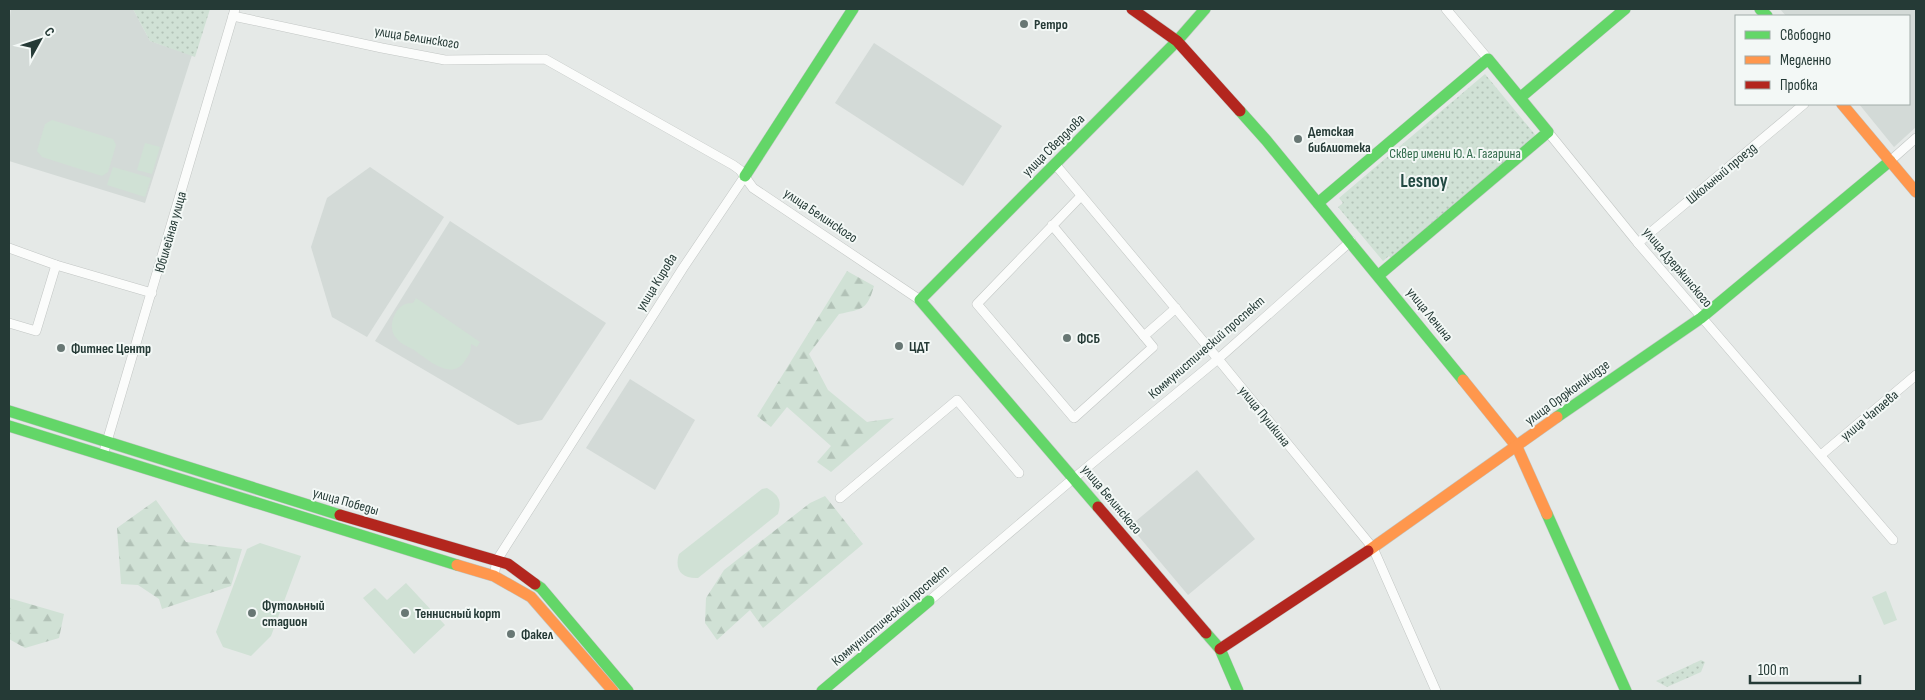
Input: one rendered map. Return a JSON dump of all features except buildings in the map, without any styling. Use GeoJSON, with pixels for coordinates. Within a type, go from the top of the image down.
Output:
{"type":"FeatureCollection","features":[{"type":"Feature","properties":{"kind":"street","name":"улица Кирова"},"geometry":{"type":"LineString","coordinates":[[494,576],[497,560],[683,268],[853,9]]}},
{"type":"Feature","properties":{"kind":"street","name":"улица Ленина"},"geometry":{"type":"LineString","coordinates":[[1132,9],[1178,40],[1268,138],[1520,445],[1626,691]]}},
{"type":"Feature","properties":{"kind":"street"},"geometry":{"type":"LineString","coordinates":[[1140,9],[1178,40]]}},
{"type":"Feature","properties":{"kind":"street","name":"улица Свердлова"},"geometry":{"type":"LineString","coordinates":[[920,300],[1178,40],[1205,9]]}},
{"type":"Feature","properties":{"kind":"street","name":"улица Дзержинского"},"geometry":{"type":"LineString","coordinates":[[1446,9],[1701,318],[1893,540]]}},
{"type":"Feature","properties":{"kind":"street"},"geometry":{"type":"LineString","coordinates":[[1520,97],[1625,9]]}},
{"type":"Feature","properties":{"kind":"street","name":"улица Белинского"},"geometry":{"type":"LineString","coordinates":[[234,12],[382,48],[445,60],[545,59],[660,125],[733,164],[740,170],[753,188],[920,300],[1220,649],[1238,691]]}},
{"type":"Feature","properties":{"kind":"street","name":"Юбилейная улица"},"geometry":{"type":"LineString","coordinates":[[103,455],[234,12]]}},
{"type":"Feature","properties":{"kind":"street"},"geometry":{"type":"LineString","coordinates":[[1488,59],[1320,201],[1380,273],[1548,132]]}},
{"type":"Feature","properties":{"kind":"street","name":"Школьный проезд"},"geometry":{"type":"LineString","coordinates":[[1638,243],[1803,105]]}},
{"type":"Feature","properties":{"kind":"street"},"geometry":{"type":"LineString","coordinates":[[1843,105],[1916,192]]}},
{"type":"Feature","properties":{"kind":"street","name":"улица Орджоникидзе"},"geometry":{"type":"LineString","coordinates":[[1220,649],[1373,548],[1626,368],[1701,318],[1916,138]]}},
{"type":"Feature","properties":{"kind":"street","name":"улица Пушкина"},"geometry":{"type":"LineString","coordinates":[[1054,164],[1218,358],[1373,548],[1436,691]]}},
{"type":"Feature","properties":{"kind":"street"},"geometry":{"type":"LineString","coordinates":[[1052,225],[1153,347],[1074,418],[977,304],[1052,225],[1081,196]]}},
{"type":"Feature","properties":{"kind":"street","name":"Коммунистический проспект"},"geometry":{"type":"LineString","coordinates":[[1079,474],[1218,358],[1351,241]]}},
{"type":"Feature","properties":{"kind":"street"},"geometry":{"type":"LineString","coordinates":[[9,248],[56,265],[152,293]]}},
{"type":"Feature","properties":{"kind":"street"},"geometry":{"type":"LineString","coordinates":[[9,323],[36,332],[56,265]]}},
{"type":"Feature","properties":{"kind":"street"},"geometry":{"type":"LineString","coordinates":[[1144,336],[1176,308]]}},
{"type":"Feature","properties":{"kind":"street","name":"улица Чапаева"},"geometry":{"type":"LineString","coordinates":[[1821,455],[1916,375]]}},
{"type":"Feature","properties":{"kind":"street"},"geometry":{"type":"LineString","coordinates":[[840,498],[957,400],[1019,473]]}},
{"type":"Feature","properties":{"kind":"street","name":"улица Победы"},"geometry":{"type":"LineString","coordinates":[[9,411],[284,499],[508,564],[541,588],[628,691]]}},
{"type":"Feature","properties":{"kind":"street","name":"улица Победы"},"geometry":{"type":"LineString","coordinates":[[9,426],[494,576],[531,597],[613,691]]}},
{"type":"Feature","properties":{"kind":"street","name":"Коммунистический проспект"},"geometry":{"type":"LineString","coordinates":[[822,691],[1068,483]]}},
{"type":"Feature","properties":{"kind":"street"},"geometry":{"type":"LineString","coordinates":[[1564,544],[1631,691]]}},
{"type":"Feature","properties":{"kind":"shaded area"},"geometry":{"type":"Polygon","coordinates":[[[11,9],[133,9],[150,41],[192,55],[145,203],[9,161],[9,25],[11,9]]]}},
{"type":"Feature","properties":{"kind":"shaded area"},"geometry":{"type":"Polygon","coordinates":[[[1780,9],[1916,9],[1916,127],[1894,147],[1860,105],[1910,105],[1910,15],[1785,15],[1780,9]]]}},
{"type":"Feature","properties":{"kind":"shaded area"},"geometry":{"type":"Polygon","coordinates":[[[874,43],[1002,126],[963,186],[835,103],[874,43]]]}},
{"type":"Feature","properties":{"kind":"shaded area"},"geometry":{"type":"Polygon","coordinates":[[[370,167],[444,217],[367,337],[332,317],[311,247],[327,198],[370,167]]]}},
{"type":"Feature","properties":{"kind":"shaded area"},"geometry":{"type":"Polygon","coordinates":[[[450,221],[606,323],[542,420],[518,425],[375,341],[450,221]]]}},
{"type":"Feature","properties":{"kind":"shaded area"},"geometry":{"type":"Polygon","coordinates":[[[630,379],[695,420],[655,490],[586,448],[630,379]]]}},
{"type":"Feature","properties":{"kind":"shaded area"},"geometry":{"type":"Polygon","coordinates":[[[1197,470],[1255,539],[1188,595],[1130,526],[1197,470]]]}},
{"type":"Feature","properties":{"kind":"green space"},"geometry":{"type":"Polygon","coordinates":[[[133,9],[210,9],[195,57],[150,41],[133,9]]]}},
{"type":"Feature","properties":{"kind":"green space","name":"Сквер имени Ю. А. Гагарина"},"geometry":{"type":"Polygon","coordinates":[[[1485,74],[1537,137],[1393,260],[1389,256],[1383,261],[1338,207],[1343,203],[1339,198],[1485,74]]]}},
{"type":"Feature","properties":{"kind":"green space"},"geometry":{"type":"Polygon","coordinates":[[[52,120],[113,139],[116,145],[108,172],[102,176],[42,157],[37,151],[45,124],[52,120]]]}},
{"type":"Feature","properties":{"kind":"green space"},"geometry":{"type":"Polygon","coordinates":[[[145,143],[160,147],[152,174],[137,170],[145,143]]]}},
{"type":"Feature","properties":{"kind":"green space"},"geometry":{"type":"Polygon","coordinates":[[[113,167],[151,178],[145,197],[107,185],[113,167]]]}},
{"type":"Feature","properties":{"kind":"green space"},"geometry":{"type":"Polygon","coordinates":[[[847,271],[874,286],[869,300],[859,309],[839,314],[809,354],[828,390],[867,422],[894,418],[831,472],[817,462],[831,446],[787,407],[771,427],[757,416],[847,271]]]}},
{"type":"Feature","properties":{"kind":"green space"},"geometry":{"type":"Polygon","coordinates":[[[416,298],[480,342],[477,347],[471,344],[468,356],[459,367],[446,369],[432,363],[401,342],[393,333],[392,327],[395,314],[400,307],[413,303],[416,298]]]}},
{"type":"Feature","properties":{"kind":"green space"},"geometry":{"type":"Polygon","coordinates":[[[767,488],[778,499],[780,505],[778,514],[698,578],[684,575],[678,565],[679,554],[762,489],[767,488]]]}},
{"type":"Feature","properties":{"kind":"green space"},"geometry":{"type":"Polygon","coordinates":[[[825,496],[863,544],[763,628],[750,610],[717,640],[705,623],[706,598],[724,570],[810,503],[825,496]]]}},
{"type":"Feature","properties":{"kind":"green space"},"geometry":{"type":"Polygon","coordinates":[[[156,500],[186,542],[242,549],[231,586],[162,609],[159,599],[138,585],[121,584],[117,528],[156,500]]]}},
{"type":"Feature","properties":{"kind":"green space","name":"Футольный стадион"},"geometry":{"type":"Polygon","coordinates":[[[260,543],[301,556],[271,636],[251,656],[223,647],[216,632],[247,549],[260,543]]]}},
{"type":"Feature","properties":{"kind":"green space","name":"Теннисный корт"},"geometry":{"type":"Polygon","coordinates":[[[406,583],[445,625],[414,654],[363,598],[375,588],[387,600],[406,583]]]}},
{"type":"Feature","properties":{"kind":"green space"},"geometry":{"type":"Polygon","coordinates":[[[1886,591],[1897,620],[1884,625],[1872,597],[1886,591]]]}},
{"type":"Feature","properties":{"kind":"green space"},"geometry":{"type":"Polygon","coordinates":[[[9,598],[64,614],[59,638],[25,648],[9,639],[9,598]]]}},
{"type":"Feature","properties":{"kind":"green space"},"geometry":{"type":"Polygon","coordinates":[[[1701,660],[1705,662],[1701,672],[1667,687],[1656,681],[1701,660]]]}},
{"type":"Feature","properties":{"kind":"traffic: fast"},"geometry":{"type":"LineString","coordinates":[[745,176],[853,9]]}},
{"type":"Feature","properties":{"kind":"traffic: fast"},"geometry":{"type":"LineString","coordinates":[[1098,507],[920,300],[1177,41],[1205,9]]}},
{"type":"Feature","properties":{"kind":"traffic: fast"},"geometry":{"type":"LineString","coordinates":[[1521,97],[1625,9]]}},
{"type":"Feature","properties":{"kind":"traffic: fast"},"geometry":{"type":"LineString","coordinates":[[1760,9],[1766,15]]}},
{"type":"Feature","properties":{"kind":"traffic: fast"},"geometry":{"type":"LineString","coordinates":[[1318,203],[1488,59],[1548,132],[1379,275]]}},
{"type":"Feature","properties":{"kind":"traffic: fast"},"geometry":{"type":"LineString","coordinates":[[1240,111],[1266,140],[1463,380]]}},
{"type":"Feature","properties":{"kind":"traffic: fast"},"geometry":{"type":"LineString","coordinates":[[1557,417],[1701,318],[1890,161]]}},
{"type":"Feature","properties":{"kind":"traffic: fast"},"geometry":{"type":"LineString","coordinates":[[9,411],[340,515]]}},
{"type":"Feature","properties":{"kind":"traffic: fast"},"geometry":{"type":"LineString","coordinates":[[9,426],[457,565]]}},
{"type":"Feature","properties":{"kind":"traffic: fast"},"geometry":{"type":"LineString","coordinates":[[1547,514],[1626,691]]}},
{"type":"Feature","properties":{"kind":"traffic: fast"},"geometry":{"type":"LineString","coordinates":[[535,584],[541,588],[628,691]]}},
{"type":"Feature","properties":{"kind":"traffic: fast"},"geometry":{"type":"LineString","coordinates":[[822,691],[929,601]]}},
{"type":"Feature","properties":{"kind":"traffic: fast"},"geometry":{"type":"LineString","coordinates":[[1206,633],[1220,649],[1238,691]]}},
{"type":"Feature","properties":{"kind":"traffic: slow"},"geometry":{"type":"LineString","coordinates":[[1843,105],[1916,192]]}},
{"type":"Feature","properties":{"kind":"traffic: slow"},"geometry":{"type":"LineString","coordinates":[[1463,380],[1517,447],[1547,514]]}},
{"type":"Feature","properties":{"kind":"traffic: slow"},"geometry":{"type":"LineString","coordinates":[[1368,551],[1557,417]]}},
{"type":"Feature","properties":{"kind":"traffic: slow"},"geometry":{"type":"LineString","coordinates":[[457,565],[494,576],[531,597],[613,691]]}},
{"type":"Feature","properties":{"kind":"traffic: jam"},"geometry":{"type":"LineString","coordinates":[[1132,9],[1177,41],[1240,111]]}},
{"type":"Feature","properties":{"kind":"traffic: jam"},"geometry":{"type":"LineString","coordinates":[[1098,507],[1206,633]]}},
{"type":"Feature","properties":{"kind":"traffic: jam"},"geometry":{"type":"LineString","coordinates":[[340,515],[508,564],[535,584]]}},
{"type":"Feature","properties":{"kind":"traffic: jam"},"geometry":{"type":"LineString","coordinates":[[1220,649],[1368,551]]}},
{"type":"Feature","properties":{"kind":"place","name":"Ретро"},"geometry":{"type":"Point","coordinates":[1024,24]}},
{"type":"Feature","properties":{"kind":"place","name":"Детская библиотека"},"geometry":{"type":"Point","coordinates":[1298,139]}},
{"type":"Feature","properties":{"kind":"place","name":"ФСБ"},"geometry":{"type":"Point","coordinates":[1067,338]}},
{"type":"Feature","properties":{"kind":"place","name":"ЦДТ"},"geometry":{"type":"Point","coordinates":[899,346]}},
{"type":"Feature","properties":{"kind":"place","name":"Фитнес Центр"},"geometry":{"type":"Point","coordinates":[61,348]}},
{"type":"Feature","properties":{"kind":"place","name":"Футольный стадион"},"geometry":{"type":"Point","coordinates":[252,613]}},
{"type":"Feature","properties":{"kind":"place","name":"Теннисный корт"},"geometry":{"type":"Point","coordinates":[405,613]}},
{"type":"Feature","properties":{"kind":"place","name":"Факел"},"geometry":{"type":"Point","coordinates":[511,634]}},
{"type":"Feature","properties":{"kind":"district","name":"Lesnoy"},"geometry":{"type":"Point","coordinates":[1424,180]}}]}
